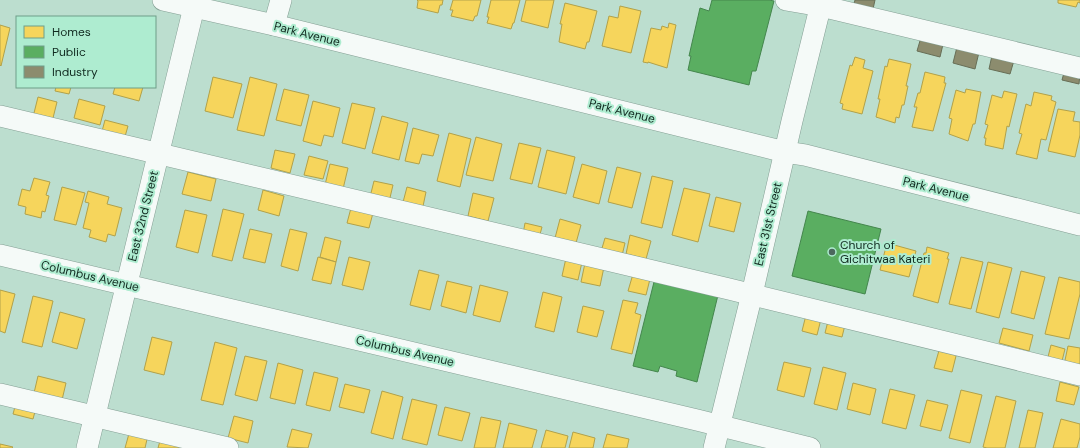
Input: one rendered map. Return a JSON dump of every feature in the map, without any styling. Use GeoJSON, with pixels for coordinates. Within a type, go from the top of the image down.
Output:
{"type":"FeatureCollection","features":[{"type":"Feature","properties":{"kind":"street","name":"Park Avenue"},"geometry":{"type":"LineString","coordinates":[[163,0],[274,25],[785,152],[805,155],[1080,225]]}},
{"type":"Feature","properties":{"kind":"street"},"geometry":{"type":"LineString","coordinates":[[274,25],[281,0]]}},
{"type":"Feature","properties":{"kind":"street"},"geometry":{"type":"LineString","coordinates":[[786,0],[822,3],[1080,68]]}},
{"type":"Feature","properties":{"kind":"street","name":"East 31st Street"},"geometry":{"type":"LineString","coordinates":[[714,448],[822,3]]}},
{"type":"Feature","properties":{"kind":"street","name":"East 32nd Street"},"geometry":{"type":"LineString","coordinates":[[87,448],[194,7]]}},
{"type":"Feature","properties":{"kind":"street"},"geometry":{"type":"LineString","coordinates":[[0,116],[752,294],[1080,375]]}},
{"type":"Feature","properties":{"kind":"street","name":"Columbus Avenue"},"geometry":{"type":"LineString","coordinates":[[0,255],[720,425],[810,448]]}},
{"type":"Feature","properties":{"kind":"street"},"geometry":{"type":"LineString","coordinates":[[0,394],[228,448]]}},
{"type":"Feature","properties":{"kind":"building: Homes"},"geometry":{"type":"Polygon","coordinates":[[[417,0],[443,0],[438,13],[417,8],[417,0]]]}},
{"type":"Feature","properties":{"kind":"building: Homes"},"geometry":{"type":"Polygon","coordinates":[[[453,0],[481,0],[477,16],[475,16],[473,21],[451,16],[453,10],[450,10],[453,0]]]}},
{"type":"Feature","properties":{"kind":"building: Homes"},"geometry":{"type":"Polygon","coordinates":[[[491,0],[520,0],[511,29],[487,23],[491,0]]]}},
{"type":"Feature","properties":{"kind":"building: Homes"},"geometry":{"type":"Polygon","coordinates":[[[526,0],[554,0],[548,28],[521,21],[526,0]]]}},
{"type":"Feature","properties":{"kind":"building: Homes"},"geometry":{"type":"Polygon","coordinates":[[[1058,0],[1080,0],[1080,3],[1078,2],[1076,7],[1058,3],[1058,0]]]}},
{"type":"Feature","properties":{"kind":"building: Homes"},"geometry":{"type":"Polygon","coordinates":[[[565,3],[597,11],[589,42],[587,42],[585,49],[559,42],[562,24],[560,24],[565,3]]]}},
{"type":"Feature","properties":{"kind":"building: Homes"},"geometry":{"type":"Polygon","coordinates":[[[620,6],[641,11],[631,53],[602,46],[609,16],[618,18],[620,6]]]}},
{"type":"Feature","properties":{"kind":"building: Homes"},"geometry":{"type":"Polygon","coordinates":[[[669,23],[676,25],[667,68],[648,62],[643,62],[651,28],[661,30],[662,26],[668,28],[669,23]]]}},
{"type":"Feature","properties":{"kind":"building: Homes"},"geometry":{"type":"Polygon","coordinates":[[[0,25],[10,28],[1,66],[0,65],[0,25]]]}},
{"type":"Feature","properties":{"kind":"building: Homes"},"geometry":{"type":"Polygon","coordinates":[[[855,57],[865,60],[863,68],[873,71],[862,114],[842,109],[843,104],[840,103],[850,65],[852,66],[855,57]]]}},
{"type":"Feature","properties":{"kind":"building: Homes"},"geometry":{"type":"Polygon","coordinates":[[[889,59],[911,64],[906,86],[908,86],[904,105],[902,105],[899,118],[896,117],[895,123],[876,117],[885,66],[887,67],[889,59]]]}},
{"type":"Feature","properties":{"kind":"building: Homes"},"geometry":{"type":"Polygon","coordinates":[[[925,72],[945,77],[944,83],[946,83],[933,131],[912,127],[917,107],[914,107],[918,93],[920,93],[925,72]]]}},
{"type":"Feature","properties":{"kind":"building: Homes"},"geometry":{"type":"Polygon","coordinates":[[[213,77],[242,84],[233,118],[205,111],[213,77]]]}},
{"type":"Feature","properties":{"kind":"building: Homes"},"geometry":{"type":"Polygon","coordinates":[[[250,77],[277,84],[264,136],[237,130],[250,77]]]}},
{"type":"Feature","properties":{"kind":"building: Homes"},"geometry":{"type":"Polygon","coordinates":[[[56,88],[71,88],[69,94],[55,91],[56,88]]]}},
{"type":"Feature","properties":{"kind":"building: Homes"},"geometry":{"type":"Polygon","coordinates":[[[115,88],[143,88],[139,101],[113,94],[115,88]]]}},
{"type":"Feature","properties":{"kind":"building: Homes"},"geometry":{"type":"Polygon","coordinates":[[[284,89],[309,95],[301,126],[276,120],[284,89]]]}},
{"type":"Feature","properties":{"kind":"building: Homes"},"geometry":{"type":"Polygon","coordinates":[[[966,89],[981,92],[975,124],[973,124],[968,141],[949,134],[952,119],[949,118],[956,90],[965,93],[966,89]]]}},
{"type":"Feature","properties":{"kind":"building: Homes"},"geometry":{"type":"Polygon","coordinates":[[[1004,91],[1017,94],[1009,127],[1007,126],[1003,149],[985,145],[986,138],[984,138],[988,125],[985,124],[992,95],[1002,98],[1004,91]]]}},
{"type":"Feature","properties":{"kind":"building: Homes"},"geometry":{"type":"Polygon","coordinates":[[[1034,92],[1052,96],[1051,100],[1056,102],[1046,140],[1041,139],[1037,159],[1016,154],[1022,134],[1019,133],[1026,104],[1031,106],[1034,92]]]}},
{"type":"Feature","properties":{"kind":"building: Homes"},"geometry":{"type":"Polygon","coordinates":[[[38,97],[57,102],[52,122],[33,117],[38,97]]]}},
{"type":"Feature","properties":{"kind":"building: Homes"},"geometry":{"type":"Polygon","coordinates":[[[79,99],[105,106],[100,125],[74,118],[79,99]]]}},
{"type":"Feature","properties":{"kind":"building: Homes"},"geometry":{"type":"Polygon","coordinates":[[[313,101],[340,108],[333,137],[324,135],[321,146],[303,141],[313,101]]]}},
{"type":"Feature","properties":{"kind":"building: Homes"},"geometry":{"type":"Polygon","coordinates":[[[352,103],[375,108],[365,149],[342,143],[352,103]]]}},
{"type":"Feature","properties":{"kind":"building: Homes"},"geometry":{"type":"Polygon","coordinates":[[[1058,109],[1075,112],[1073,121],[1080,122],[1080,135],[1075,157],[1048,151],[1058,109]]]}},
{"type":"Feature","properties":{"kind":"building: Homes"},"geometry":{"type":"Polygon","coordinates":[[[382,116],[408,123],[399,160],[372,153],[382,116]]]}},
{"type":"Feature","properties":{"kind":"building: Homes"},"geometry":{"type":"Polygon","coordinates":[[[105,120],[128,126],[124,140],[101,135],[105,120]]]}},
{"type":"Feature","properties":{"kind":"building: Homes"},"geometry":{"type":"Polygon","coordinates":[[[413,128],[439,135],[433,156],[422,154],[419,164],[405,161],[413,128]]]}},
{"type":"Feature","properties":{"kind":"building: Homes"},"geometry":{"type":"Polygon","coordinates":[[[449,133],[471,139],[460,187],[437,181],[449,133]]]}},
{"type":"Feature","properties":{"kind":"building: Homes"},"geometry":{"type":"Polygon","coordinates":[[[476,137],[502,144],[493,181],[466,175],[476,137]]]}},
{"type":"Feature","properties":{"kind":"building: Homes"},"geometry":{"type":"Polygon","coordinates":[[[519,143],[541,148],[532,184],[510,179],[519,143]]]}},
{"type":"Feature","properties":{"kind":"building: Homes"},"geometry":{"type":"Polygon","coordinates":[[[275,150],[295,154],[290,173],[271,168],[275,150]]]}},
{"type":"Feature","properties":{"kind":"building: Homes"},"geometry":{"type":"Polygon","coordinates":[[[547,150],[575,157],[566,194],[538,187],[547,150]]]}},
{"type":"Feature","properties":{"kind":"building: Homes"},"geometry":{"type":"Polygon","coordinates":[[[309,156],[328,161],[323,179],[304,175],[309,156]]]}},
{"type":"Feature","properties":{"kind":"building: Homes"},"geometry":{"type":"Polygon","coordinates":[[[330,164],[348,168],[343,189],[325,185],[330,164]]]}},
{"type":"Feature","properties":{"kind":"building: Homes"},"geometry":{"type":"Polygon","coordinates":[[[582,164],[607,171],[599,204],[573,197],[582,164]]]}},
{"type":"Feature","properties":{"kind":"building: Homes"},"geometry":{"type":"Polygon","coordinates":[[[617,167],[641,173],[632,208],[608,202],[617,167]]]}},
{"type":"Feature","properties":{"kind":"building: Homes"},"geometry":{"type":"Polygon","coordinates":[[[188,172],[216,179],[211,201],[182,194],[188,172]]]}},
{"type":"Feature","properties":{"kind":"building: Homes"},"geometry":{"type":"Polygon","coordinates":[[[652,176],[673,181],[662,228],[641,223],[652,176]]]}},
{"type":"Feature","properties":{"kind":"building: Homes"},"geometry":{"type":"Polygon","coordinates":[[[34,178],[50,182],[46,195],[49,196],[45,212],[42,211],[41,218],[25,214],[26,207],[18,205],[22,189],[30,191],[34,178]]]}},
{"type":"Feature","properties":{"kind":"building: Homes"},"geometry":{"type":"Polygon","coordinates":[[[374,181],[393,185],[389,202],[370,197],[374,181]]]}},
{"type":"Feature","properties":{"kind":"building: Homes"},"geometry":{"type":"Polygon","coordinates":[[[62,187],[85,193],[76,225],[54,220],[62,187]]]}},
{"type":"Feature","properties":{"kind":"building: Homes"},"geometry":{"type":"Polygon","coordinates":[[[407,187],[426,192],[422,211],[402,206],[407,187]]]}},
{"type":"Feature","properties":{"kind":"building: Homes"},"geometry":{"type":"Polygon","coordinates":[[[684,188],[710,194],[698,242],[672,235],[684,188]]]}},
{"type":"Feature","properties":{"kind":"building: Homes"},"geometry":{"type":"Polygon","coordinates":[[[263,190],[284,196],[279,216],[258,210],[263,190]]]}},
{"type":"Feature","properties":{"kind":"building: Homes"},"geometry":{"type":"Polygon","coordinates":[[[88,191],[109,197],[107,204],[122,208],[115,236],[108,234],[106,242],[89,237],[91,230],[83,228],[89,203],[85,202],[88,191]]]}},
{"type":"Feature","properties":{"kind":"building: Homes"},"geometry":{"type":"Polygon","coordinates":[[[473,193],[494,198],[488,221],[468,216],[473,193]]]}},
{"type":"Feature","properties":{"kind":"building: Homes"},"geometry":{"type":"Polygon","coordinates":[[[716,197],[741,203],[734,232],[709,226],[716,197]]]}},
{"type":"Feature","properties":{"kind":"building: Homes"},"geometry":{"type":"Polygon","coordinates":[[[351,208],[373,213],[369,228],[347,223],[351,208]]]}},
{"type":"Feature","properties":{"kind":"building: Homes"},"geometry":{"type":"Polygon","coordinates":[[[223,209],[244,214],[232,261],[212,256],[223,209]]]}},
{"type":"Feature","properties":{"kind":"building: Homes"},"geometry":{"type":"Polygon","coordinates":[[[185,210],[207,215],[198,253],[176,247],[185,210]]]}},
{"type":"Feature","properties":{"kind":"building: Homes"},"geometry":{"type":"Polygon","coordinates":[[[560,219],[581,225],[576,243],[555,238],[560,219]]]}},
{"type":"Feature","properties":{"kind":"building: Homes"},"geometry":{"type":"Polygon","coordinates":[[[525,223],[542,227],[539,238],[523,234],[525,223]]]}},
{"type":"Feature","properties":{"kind":"building: Homes"},"geometry":{"type":"Polygon","coordinates":[[[250,229],[272,234],[265,263],[243,258],[250,229]]]}},
{"type":"Feature","properties":{"kind":"building: Homes"},"geometry":{"type":"Polygon","coordinates":[[[290,229],[307,233],[298,271],[281,266],[290,229]]]}},
{"type":"Feature","properties":{"kind":"building: Homes"},"geometry":{"type":"Polygon","coordinates":[[[630,235],[651,241],[646,259],[626,254],[630,235]]]}},
{"type":"Feature","properties":{"kind":"building: Homes"},"geometry":{"type":"Polygon","coordinates":[[[325,237],[341,241],[336,262],[320,257],[325,237]]]}},
{"type":"Feature","properties":{"kind":"building: Homes"},"geometry":{"type":"Polygon","coordinates":[[[605,238],[625,243],[621,260],[600,255],[605,238]]]}},
{"type":"Feature","properties":{"kind":"building: Homes"},"geometry":{"type":"Polygon","coordinates":[[[887,243],[916,251],[909,277],[880,270],[887,243]]]}},
{"type":"Feature","properties":{"kind":"building: Homes"},"geometry":{"type":"Polygon","coordinates":[[[927,247],[949,253],[947,259],[949,259],[938,303],[913,296],[924,253],[926,253],[927,247]]]}},
{"type":"Feature","properties":{"kind":"building: Homes"},"geometry":{"type":"Polygon","coordinates":[[[318,257],[336,262],[331,284],[312,280],[318,257]]]}},
{"type":"Feature","properties":{"kind":"building: Homes"},"geometry":{"type":"Polygon","coordinates":[[[349,257],[370,262],[363,290],[342,285],[349,257]]]}},
{"type":"Feature","properties":{"kind":"building: Homes"},"geometry":{"type":"Polygon","coordinates":[[[961,257],[983,262],[971,309],[949,304],[961,257]]]}},
{"type":"Feature","properties":{"kind":"building: Homes"},"geometry":{"type":"Polygon","coordinates":[[[566,258],[582,262],[578,280],[562,276],[566,258]]]}},
{"type":"Feature","properties":{"kind":"building: Homes"},"geometry":{"type":"Polygon","coordinates":[[[988,262],[1012,268],[999,318],[976,312],[988,262]]]}},
{"type":"Feature","properties":{"kind":"building: Homes"},"geometry":{"type":"Polygon","coordinates":[[[585,263],[604,267],[600,286],[581,282],[585,263]]]}},
{"type":"Feature","properties":{"kind":"building: Homes"},"geometry":{"type":"Polygon","coordinates":[[[419,270],[439,275],[430,310],[410,305],[419,270]]]}},
{"type":"Feature","properties":{"kind":"building: Homes"},"geometry":{"type":"Polygon","coordinates":[[[1021,271],[1045,277],[1034,319],[1011,313],[1021,271]]]}},
{"type":"Feature","properties":{"kind":"building: Homes"},"geometry":{"type":"Polygon","coordinates":[[[633,274],[650,279],[646,295],[628,291],[633,274]]]}},
{"type":"Feature","properties":{"kind":"building: Homes"},"geometry":{"type":"Polygon","coordinates":[[[1059,277],[1080,282],[1080,294],[1069,339],[1045,334],[1059,277]]]}},
{"type":"Feature","properties":{"kind":"building: Homes"},"geometry":{"type":"Polygon","coordinates":[[[447,281],[472,287],[466,313],[441,306],[447,281]]]}},
{"type":"Feature","properties":{"kind":"building: Homes"},"geometry":{"type":"Polygon","coordinates":[[[480,285],[508,292],[500,322],[473,315],[480,285]]]}},
{"type":"Feature","properties":{"kind":"building: Homes"},"geometry":{"type":"Polygon","coordinates":[[[0,290],[15,294],[5,333],[0,331],[0,290]]]}},
{"type":"Feature","properties":{"kind":"building: Homes"},"geometry":{"type":"Polygon","coordinates":[[[543,292],[562,297],[554,332],[535,327],[543,292]]]}},
{"type":"Feature","properties":{"kind":"building: Homes"},"geometry":{"type":"Polygon","coordinates":[[[33,296],[53,301],[42,347],[22,342],[33,296]]]}},
{"type":"Feature","properties":{"kind":"building: Homes"},"geometry":{"type":"Polygon","coordinates":[[[623,300],[638,303],[635,313],[641,315],[632,354],[611,349],[623,300]]]}},
{"type":"Feature","properties":{"kind":"building: Homes"},"geometry":{"type":"Polygon","coordinates":[[[583,306],[604,311],[597,337],[577,332],[583,306]]]}},
{"type":"Feature","properties":{"kind":"building: Homes"},"geometry":{"type":"Polygon","coordinates":[[[60,312],[85,319],[77,349],[52,342],[60,312]]]}},
{"type":"Feature","properties":{"kind":"building: Homes"},"geometry":{"type":"Polygon","coordinates":[[[806,315],[821,319],[817,335],[802,331],[806,315]]]}},
{"type":"Feature","properties":{"kind":"building: Homes"},"geometry":{"type":"Polygon","coordinates":[[[828,321],[845,325],[842,337],[825,333],[828,321]]]}},
{"type":"Feature","properties":{"kind":"building: Homes"},"geometry":{"type":"Polygon","coordinates":[[[1003,328],[1033,335],[1029,351],[999,343],[1003,328]]]}},
{"type":"Feature","properties":{"kind":"building: Homes"},"geometry":{"type":"Polygon","coordinates":[[[152,337],[172,342],[164,375],[144,370],[152,337]]]}},
{"type":"Feature","properties":{"kind":"building: Homes"},"geometry":{"type":"Polygon","coordinates":[[[215,342],[237,348],[223,405],[201,400],[215,342]]]}},
{"type":"Feature","properties":{"kind":"building: Homes"},"geometry":{"type":"Polygon","coordinates":[[[1051,345],[1065,349],[1061,365],[1047,361],[1051,345]]]}},
{"type":"Feature","properties":{"kind":"building: Homes"},"geometry":{"type":"Polygon","coordinates":[[[1068,346],[1080,348],[1080,368],[1064,365],[1068,346]]]}},
{"type":"Feature","properties":{"kind":"building: Homes"},"geometry":{"type":"Polygon","coordinates":[[[940,347],[957,352],[952,372],[934,368],[940,347]]]}},
{"type":"Feature","properties":{"kind":"building: Homes"},"geometry":{"type":"Polygon","coordinates":[[[245,356],[267,361],[257,401],[235,395],[245,356]]]}},
{"type":"Feature","properties":{"kind":"building: Homes"},"geometry":{"type":"Polygon","coordinates":[[[784,362],[811,368],[804,397],[777,390],[784,362]]]}},
{"type":"Feature","properties":{"kind":"building: Homes"},"geometry":{"type":"Polygon","coordinates":[[[278,363],[303,370],[295,404],[270,398],[278,363]]]}},
{"type":"Feature","properties":{"kind":"building: Homes"},"geometry":{"type":"Polygon","coordinates":[[[823,367],[846,373],[837,410],[814,404],[823,367]]]}},
{"type":"Feature","properties":{"kind":"building: Homes"},"geometry":{"type":"Polygon","coordinates":[[[314,372],[338,378],[330,411],[306,405],[314,372]]]}},
{"type":"Feature","properties":{"kind":"building: Homes"},"geometry":{"type":"Polygon","coordinates":[[[38,376],[66,383],[62,400],[34,393],[38,376]]]}},
{"type":"Feature","properties":{"kind":"building: Homes"},"geometry":{"type":"Polygon","coordinates":[[[1060,382],[1079,387],[1074,405],[1056,401],[1060,382]]]}},
{"type":"Feature","properties":{"kind":"building: Homes"},"geometry":{"type":"Polygon","coordinates":[[[853,383],[876,389],[870,415],[847,409],[853,383]]]}},
{"type":"Feature","properties":{"kind":"building: Homes"},"geometry":{"type":"Polygon","coordinates":[[[345,384],[370,390],[364,413],[339,407],[345,384]]]}},
{"type":"Feature","properties":{"kind":"building: Homes"},"geometry":{"type":"Polygon","coordinates":[[[890,389],[915,395],[906,429],[882,423],[890,389]]]}},
{"type":"Feature","properties":{"kind":"building: Homes"},"geometry":{"type":"Polygon","coordinates":[[[961,390],[982,395],[970,443],[949,438],[961,390]]]}},
{"type":"Feature","properties":{"kind":"building: Homes"},"geometry":{"type":"Polygon","coordinates":[[[382,391],[403,397],[393,439],[371,433],[382,391]]]}},
{"type":"Feature","properties":{"kind":"building: Homes"},"geometry":{"type":"Polygon","coordinates":[[[996,396],[1016,401],[1005,448],[987,448],[983,447],[996,396]]]}},
{"type":"Feature","properties":{"kind":"building: Homes"},"geometry":{"type":"Polygon","coordinates":[[[412,399],[437,405],[427,445],[402,439],[412,399]]]}},
{"type":"Feature","properties":{"kind":"building: Homes"},"geometry":{"type":"Polygon","coordinates":[[[927,400],[948,405],[941,431],[920,426],[927,400]]]}},
{"type":"Feature","properties":{"kind":"building: Homes"},"geometry":{"type":"Polygon","coordinates":[[[16,403],[36,408],[33,419],[13,414],[16,403]]]}},
{"type":"Feature","properties":{"kind":"building: Homes"},"geometry":{"type":"Polygon","coordinates":[[[445,407],[470,413],[462,441],[438,435],[445,407]]]}},
{"type":"Feature","properties":{"kind":"building: Homes"},"geometry":{"type":"Polygon","coordinates":[[[1028,410],[1043,413],[1035,448],[1019,448],[1028,410]]]}},
{"type":"Feature","properties":{"kind":"building: Homes"},"geometry":{"type":"Polygon","coordinates":[[[234,416],[253,421],[248,443],[228,438],[234,416]]]}},
{"type":"Feature","properties":{"kind":"building: Homes"},"geometry":{"type":"Polygon","coordinates":[[[481,417],[501,421],[495,448],[474,448],[481,417]]]}},
{"type":"Feature","properties":{"kind":"building: Homes"},"geometry":{"type":"Polygon","coordinates":[[[1061,419],[1080,424],[1080,437],[1077,448],[1053,448],[1061,419]]]}},
{"type":"Feature","properties":{"kind":"building: Homes"},"geometry":{"type":"Polygon","coordinates":[[[509,423],[537,430],[532,448],[503,448],[509,423]]]}},
{"type":"Feature","properties":{"kind":"building: Homes"},"geometry":{"type":"Polygon","coordinates":[[[292,429],[312,434],[308,448],[287,447],[292,429]]]}},
{"type":"Feature","properties":{"kind":"building: Homes"},"geometry":{"type":"Polygon","coordinates":[[[130,430],[148,435],[145,448],[125,448],[130,430]]]}},
{"type":"Feature","properties":{"kind":"building: Homes"},"geometry":{"type":"Polygon","coordinates":[[[546,430],[568,436],[565,448],[541,448],[546,430]]]}},
{"type":"Feature","properties":{"kind":"building: Homes"},"geometry":{"type":"Polygon","coordinates":[[[573,432],[595,438],[593,448],[569,448],[573,432]]]}},
{"type":"Feature","properties":{"kind":"building: Homes"},"geometry":{"type":"Polygon","coordinates":[[[607,434],[629,439],[627,448],[603,448],[607,434]]]}},
{"type":"Feature","properties":{"kind":"building: Homes"},"geometry":{"type":"Polygon","coordinates":[[[161,437],[180,442],[179,448],[158,448],[161,437]]]}},
{"type":"Feature","properties":{"kind":"building: Homes"},"geometry":{"type":"Polygon","coordinates":[[[0,444],[13,447],[0,448],[0,444]]]}},
{"type":"Feature","properties":{"kind":"building: Public"},"geometry":{"type":"Polygon","coordinates":[[[712,0],[774,1],[756,71],[752,71],[749,85],[688,70],[691,56],[689,56],[700,8],[709,11],[712,0]]]}},
{"type":"Feature","properties":{"kind":"building: Public"},"geometry":{"type":"Polygon","coordinates":[[[808,211],[881,229],[865,294],[792,276],[808,211]]]}},
{"type":"Feature","properties":{"kind":"building: Public"},"geometry":{"type":"Polygon","coordinates":[[[655,278],[718,295],[697,382],[676,376],[677,371],[660,366],[658,372],[633,366],[655,278]]]}},
{"type":"Feature","properties":{"kind":"building: Industry"},"geometry":{"type":"Polygon","coordinates":[[[855,0],[875,0],[873,9],[854,4],[855,0]]]}},
{"type":"Feature","properties":{"kind":"building: Industry"},"geometry":{"type":"Polygon","coordinates":[[[922,34],[944,40],[940,57],[917,51],[922,34]]]}},
{"type":"Feature","properties":{"kind":"building: Industry"},"geometry":{"type":"Polygon","coordinates":[[[958,43],[980,48],[975,69],[953,63],[958,43]]]}},
{"type":"Feature","properties":{"kind":"building: Industry"},"geometry":{"type":"Polygon","coordinates":[[[993,51],[1015,57],[1010,74],[989,69],[993,51]]]}},
{"type":"Feature","properties":{"kind":"building: Industry"},"geometry":{"type":"Polygon","coordinates":[[[1065,69],[1080,73],[1079,84],[1062,80],[1065,69]]]}},
{"type":"Feature","properties":{"kind":"place","name":"Church of Gichitwaa Kateri"},"geometry":{"type":"Point","coordinates":[832,252]}}]}
